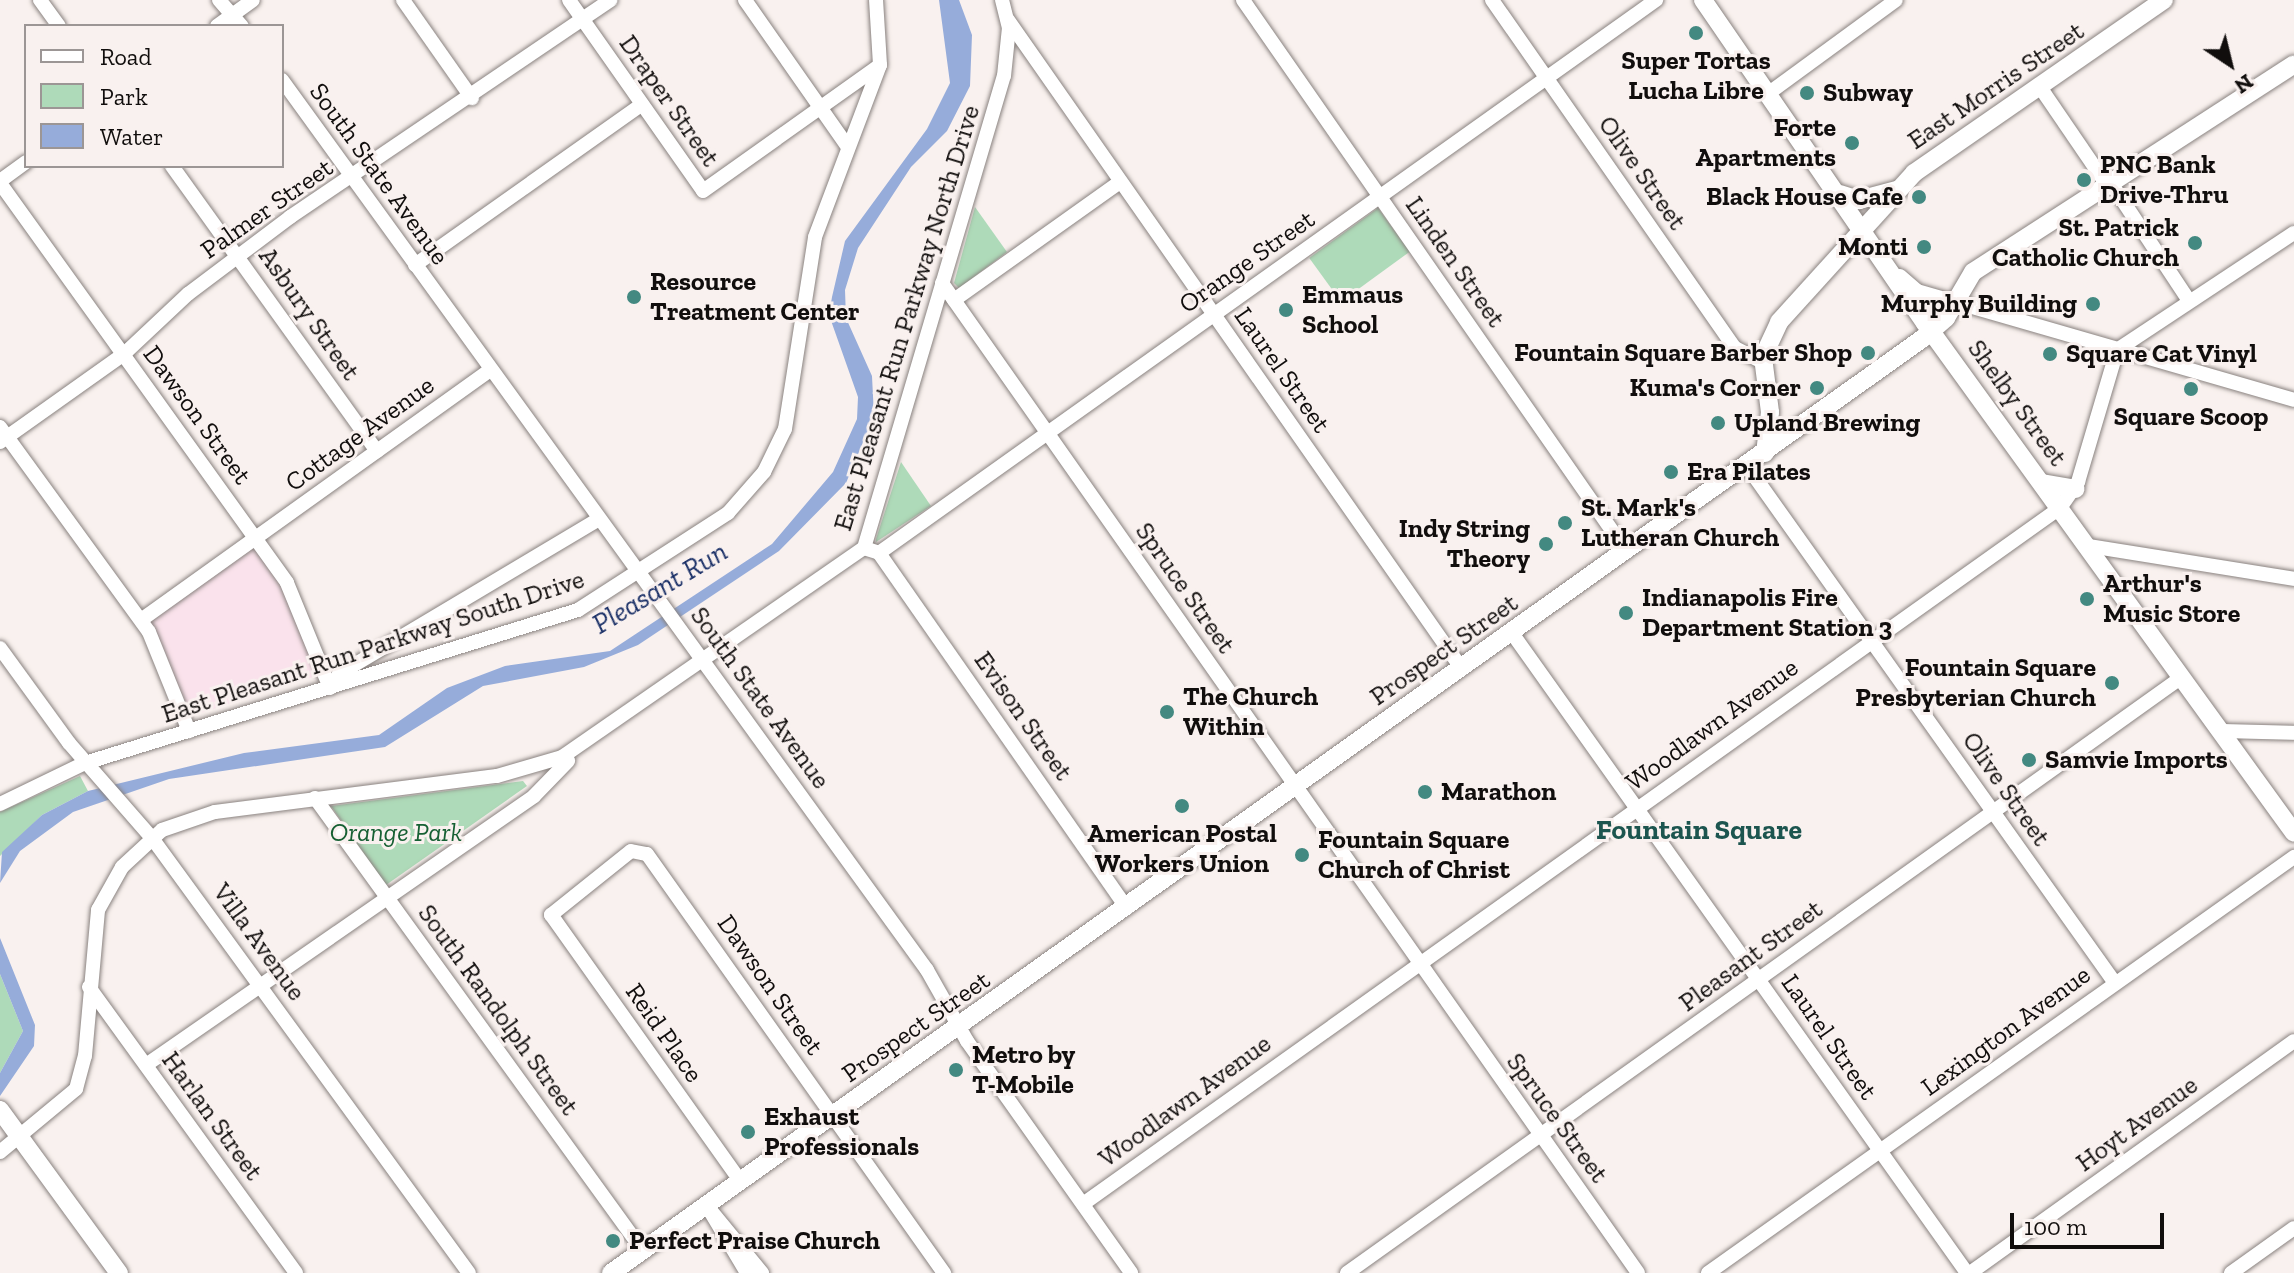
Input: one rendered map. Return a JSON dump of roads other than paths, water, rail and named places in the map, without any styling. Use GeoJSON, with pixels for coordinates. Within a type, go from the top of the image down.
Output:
{"type":"FeatureCollection","features":[{"type":"Feature","properties":{"kind":"main road","name":"Shelby Street"},"geometry":{"type":"LineString","coordinates":[[1703,0],[1893,269],[1932,332],[2294,833]]}},
{"type":"Feature","properties":{"kind":"main road","name":"East Morris Street"},"geometry":{"type":"LineString","coordinates":[[1765,453],[1770,412],[1763,362],[1775,326],[1866,232],[1900,189],[2164,0]]}},
{"type":"Feature","properties":{"kind":"main road","name":"Prospect Street"},"geometry":{"type":"LineString","coordinates":[[611,1273],[962,1026],[1932,332],[1955,302],[1970,274],[2111,187],[2294,64]]}},
{"type":"Feature","properties":{"kind":"main road","name":"East Morris Street"},"geometry":{"type":"LineString","coordinates":[[1840,194],[1859,200],[1900,189]]}},
{"type":"Feature","properties":{"kind":"main road"},"geometry":{"type":"LineString","coordinates":[[2040,481],[2075,489]]}},
{"type":"Feature","properties":{"kind":"main road"},"geometry":{"type":"LineString","coordinates":[[10,1123],[119,1273]]}},
{"type":"Feature","properties":{"kind":"street"},"geometry":{"type":"LineString","coordinates":[[40,0],[58,24]]}},
{"type":"Feature","properties":{"kind":"street"},"geometry":{"type":"LineString","coordinates":[[219,0],[237,21],[253,0]]}},
{"type":"Feature","properties":{"kind":"street"},"geometry":{"type":"LineString","coordinates":[[403,0],[472,98]]}},
{"type":"Feature","properties":{"kind":"street","name":"Draper Street"},"geometry":{"type":"LineString","coordinates":[[569,0],[703,191],[820,107]]}},
{"type":"Feature","properties":{"kind":"street","name":"Palmer Street"},"geometry":{"type":"LineString","coordinates":[[2,436],[124,354],[238,256],[472,98],[610,0]]}},
{"type":"Feature","properties":{"kind":"street"},"geometry":{"type":"LineString","coordinates":[[745,0],[848,147]]}},
{"type":"Feature","properties":{"kind":"street","name":"East Pleasant Run Parkway South Drive"},"geometry":{"type":"LineString","coordinates":[[0,804],[89,767],[189,731],[559,618],[639,575],[728,513],[774,455],[788,416],[815,237],[880,65],[876,0]]}},
{"type":"Feature","properties":{"kind":"street","name":"East Pleasant Run Parkway North Drive"},"geometry":{"type":"LineString","coordinates":[[0,1152],[10,1123],[78,1084],[102,900],[152,838],[204,814],[511,774],[594,741],[864,548],[1004,76],[1008,20],[1002,0]]}},
{"type":"Feature","properties":{"kind":"street","name":"Linden Street"},"geometry":{"type":"LineString","coordinates":[[1243,0],[1627,552]]}},
{"type":"Feature","properties":{"kind":"street","name":"Olive Street"},"geometry":{"type":"LineString","coordinates":[[1492,0],[1735,348],[1763,362]]}},
{"type":"Feature","properties":{"kind":"street","name":"Orange Street"},"geometry":{"type":"LineString","coordinates":[[879,553],[1656,0]]}},
{"type":"Feature","properties":{"kind":"street"},"geometry":{"type":"LineString","coordinates":[[1769,93],[1876,6],[1896,0]]}},
{"type":"Feature","properties":{"kind":"street","name":"Laurel Street"},"geometry":{"type":"LineString","coordinates":[[1008,20],[1462,669]]}},
{"type":"Feature","properties":{"kind":"street"},"geometry":{"type":"LineString","coordinates":[[820,107],[880,65]]}},
{"type":"Feature","properties":{"kind":"street","name":"South State Avenue"},"geometry":{"type":"LineString","coordinates":[[284,83],[597,520],[705,661],[962,1026],[1131,1273]]}},
{"type":"Feature","properties":{"kind":"street"},"geometry":{"type":"LineString","coordinates":[[2040,87],[2189,301]]}},
{"type":"Feature","properties":{"kind":"street"},"geometry":{"type":"LineString","coordinates":[[415,265],[642,104]]}},
{"type":"Feature","properties":{"kind":"street"},"geometry":{"type":"LineString","coordinates":[[0,182],[24,164]]}},
{"type":"Feature","properties":{"kind":"street","name":"Asbury Street"},"geometry":{"type":"LineString","coordinates":[[173,168],[377,451]]}},
{"type":"Feature","properties":{"kind":"street","name":"Dawson Street"},"geometry":{"type":"LineString","coordinates":[[0,182],[256,538],[301,606],[330,688]]}},
{"type":"Feature","properties":{"kind":"street"},"geometry":{"type":"LineString","coordinates":[[954,300],[1120,182]]}},
{"type":"Feature","properties":{"kind":"street"},"geometry":{"type":"LineString","coordinates":[[2117,350],[2294,233]]}},
{"type":"Feature","properties":{"kind":"street"},"geometry":{"type":"LineString","coordinates":[[1893,269],[1911,288],[2294,400]]}},
{"type":"Feature","properties":{"kind":"street","name":"Spruce Street"},"geometry":{"type":"LineString","coordinates":[[942,283],[1418,965],[1638,1273]]}},
{"type":"Feature","properties":{"kind":"street","name":"Woodlawn Avenue"},"geometry":{"type":"LineString","coordinates":[[1083,1204],[2060,508],[2075,489],[2117,350]]}},
{"type":"Feature","properties":{"kind":"street","name":"Cottage Avenue"},"geometry":{"type":"LineString","coordinates":[[141,620],[490,370]]}},
{"type":"Feature","properties":{"kind":"street"},"geometry":{"type":"LineString","coordinates":[[2,436],[141,620],[189,731]]}},
{"type":"Feature","properties":{"kind":"street","name":"Olive Street"},"geometry":{"type":"LineString","coordinates":[[1747,466],[2115,983]]}},
{"type":"Feature","properties":{"kind":"street"},"geometry":{"type":"LineString","coordinates":[[330,688],[339,674],[597,520]]}},
{"type":"Feature","properties":{"kind":"street"},"geometry":{"type":"LineString","coordinates":[[2089,546],[2294,579]]}},
{"type":"Feature","properties":{"kind":"street"},"geometry":{"type":"LineString","coordinates":[[864,548],[879,553]]}},
{"type":"Feature","properties":{"kind":"street","name":"Evison Street"},"geometry":{"type":"LineString","coordinates":[[879,553],[1127,908]]}},
{"type":"Feature","properties":{"kind":"street","name":"Laurel Street"},"geometry":{"type":"LineString","coordinates":[[1512,633],[1968,1273]]}},
{"type":"Feature","properties":{"kind":"street","name":"Villa Avenue"},"geometry":{"type":"LineString","coordinates":[[0,648],[89,767],[152,838],[469,1273]]}},
{"type":"Feature","properties":{"kind":"street","name":"Pleasant Street"},"geometry":{"type":"LineString","coordinates":[[1347,1273],[2182,677]]}},
{"type":"Feature","properties":{"kind":"street"},"geometry":{"type":"LineString","coordinates":[[2220,731],[2294,733]]}},
{"type":"Feature","properties":{"kind":"street"},"geometry":{"type":"LineString","coordinates":[[146,1065],[534,796],[594,741]]}},
{"type":"Feature","properties":{"kind":"street","name":"South Randolph Street"},"geometry":{"type":"LineString","coordinates":[[315,798],[643,1251]]}},
{"type":"Feature","properties":{"kind":"street","name":"Dawson Street"},"geometry":{"type":"LineString","coordinates":[[550,911],[635,850],[647,854],[944,1273]]}},
{"type":"Feature","properties":{"kind":"street","name":"Lexington Avenue"},"geometry":{"type":"LineString","coordinates":[[1708,1273],[2294,857]]}},
{"type":"Feature","properties":{"kind":"street","name":"Reid Place"},"geometry":{"type":"LineString","coordinates":[[550,911],[741,1182]]}},
{"type":"Feature","properties":{"kind":"street","name":"Harlan Street"},"geometry":{"type":"LineString","coordinates":[[89,987],[296,1273]]}},
{"type":"Feature","properties":{"kind":"street","name":"Hoyt Avenue"},"geometry":{"type":"LineString","coordinates":[[1968,1273],[2294,1041]]}},
{"type":"Feature","properties":{"kind":"street"},"geometry":{"type":"LineString","coordinates":[[707,1206],[747,1273]]}},
{"type":"Feature","properties":{"kind":"street"},"geometry":{"type":"LineString","coordinates":[[707,1206],[762,1273]]}},
{"type":"Feature","properties":{"kind":"street"},"geometry":{"type":"LineString","coordinates":[[2231,1273],[2294,1228]]}},
{"type":"Feature","properties":{"kind":"water","name":"Pleasant Run"},"geometry":{"type":"Polygon","coordinates":[[[939,0],[959,0],[972,35],[970,86],[947,131],[911,167],[858,248],[845,290],[846,318],[872,376],[874,416],[846,483],[779,551],[638,645],[584,667],[483,686],[385,747],[169,779],[73,812],[20,851],[0,883],[2,852],[42,815],[88,791],[244,753],[379,735],[447,688],[505,666],[610,651],[772,544],[833,472],[857,419],[858,397],[829,315],[832,297],[845,241],[927,129],[950,83],[939,0]]]}},
{"type":"Feature","properties":{"kind":"water"},"geometry":{"type":"Polygon","coordinates":[[[0,938],[35,1025],[34,1046],[0,1096],[0,1073],[23,1031],[0,974],[0,938]]]}},
{"type":"Feature","properties":{"kind":"place","name":"Super Tortas Lucha Libre"},"geometry":{"type":"Point","coordinates":[1696,33]}},
{"type":"Feature","properties":{"kind":"place","name":"Subway"},"geometry":{"type":"Point","coordinates":[1807,93]}},
{"type":"Feature","properties":{"kind":"place","name":"Forte Apartments"},"geometry":{"type":"Point","coordinates":[1852,143]}},
{"type":"Feature","properties":{"kind":"place","name":"PNC Bank Drive-Thru"},"geometry":{"type":"Point","coordinates":[2084,180]}},
{"type":"Feature","properties":{"kind":"place","name":"Black House Cafe"},"geometry":{"type":"Point","coordinates":[1919,197]}},
{"type":"Feature","properties":{"kind":"place","name":"St. Patrick Catholic Church"},"geometry":{"type":"Point","coordinates":[2195,243]}},
{"type":"Feature","properties":{"kind":"place","name":"Monti"},"geometry":{"type":"Point","coordinates":[1924,247]}},
{"type":"Feature","properties":{"kind":"place","name":"Resource Treatment Center"},"geometry":{"type":"Point","coordinates":[634,297]}},
{"type":"Feature","properties":{"kind":"place","name":"Murphy Building"},"geometry":{"type":"Point","coordinates":[2093,304]}},
{"type":"Feature","properties":{"kind":"place","name":"Emmaus School"},"geometry":{"type":"Point","coordinates":[1286,310]}},
{"type":"Feature","properties":{"kind":"place","name":"Fountain Square Barber Shop"},"geometry":{"type":"Point","coordinates":[1868,353]}},
{"type":"Feature","properties":{"kind":"place","name":"Square Cat Vinyl"},"geometry":{"type":"Point","coordinates":[2050,354]}},
{"type":"Feature","properties":{"kind":"place","name":"Kuma's Corner"},"geometry":{"type":"Point","coordinates":[1817,388]}},
{"type":"Feature","properties":{"kind":"place","name":"Square Scoop"},"geometry":{"type":"Point","coordinates":[2191,389]}},
{"type":"Feature","properties":{"kind":"place","name":"Upland Brewing"},"geometry":{"type":"Point","coordinates":[1718,423]}},
{"type":"Feature","properties":{"kind":"place","name":"Era Pilates"},"geometry":{"type":"Point","coordinates":[1671,472]}},
{"type":"Feature","properties":{"kind":"place","name":"St. Mark's Lutheran Church"},"geometry":{"type":"Point","coordinates":[1565,523]}},
{"type":"Feature","properties":{"kind":"place","name":"Indy String Theory"},"geometry":{"type":"Point","coordinates":[1546,544]}},
{"type":"Feature","properties":{"kind":"place","name":"Arthur's Music Store"},"geometry":{"type":"Point","coordinates":[2087,599]}},
{"type":"Feature","properties":{"kind":"place","name":"Indianapolis Fire Department Station 3"},"geometry":{"type":"Point","coordinates":[1626,613]}},
{"type":"Feature","properties":{"kind":"place","name":"Fountain Square Presbyterian Church"},"geometry":{"type":"Point","coordinates":[2112,683]}},
{"type":"Feature","properties":{"kind":"place","name":"The Church Within"},"geometry":{"type":"Point","coordinates":[1167,712]}},
{"type":"Feature","properties":{"kind":"place","name":"Samvie Imports"},"geometry":{"type":"Point","coordinates":[2029,760]}},
{"type":"Feature","properties":{"kind":"place","name":"Marathon"},"geometry":{"type":"Point","coordinates":[1425,792]}},
{"type":"Feature","properties":{"kind":"place","name":"American Postal Workers Union"},"geometry":{"type":"Point","coordinates":[1182,806]}},
{"type":"Feature","properties":{"kind":"place","name":"Fountain Square Church of Christ"},"geometry":{"type":"Point","coordinates":[1302,855]}},
{"type":"Feature","properties":{"kind":"place","name":"Metro by T-Mobile"},"geometry":{"type":"Point","coordinates":[956,1070]}},
{"type":"Feature","properties":{"kind":"place","name":"Exhaust Professionals"},"geometry":{"type":"Point","coordinates":[748,1132]}},
{"type":"Feature","properties":{"kind":"place","name":"Perfect Praise Church"},"geometry":{"type":"Point","coordinates":[613,1241]}},
{"type":"Feature","properties":{"kind":"district","name":"Fountain Square"},"geometry":{"type":"Point","coordinates":[1699,830]}},
{"type":"Feature","properties":{"kind":"park label","name":"Orange Park"},"geometry":{"type":"Point","coordinates":[396,833]}}]}
